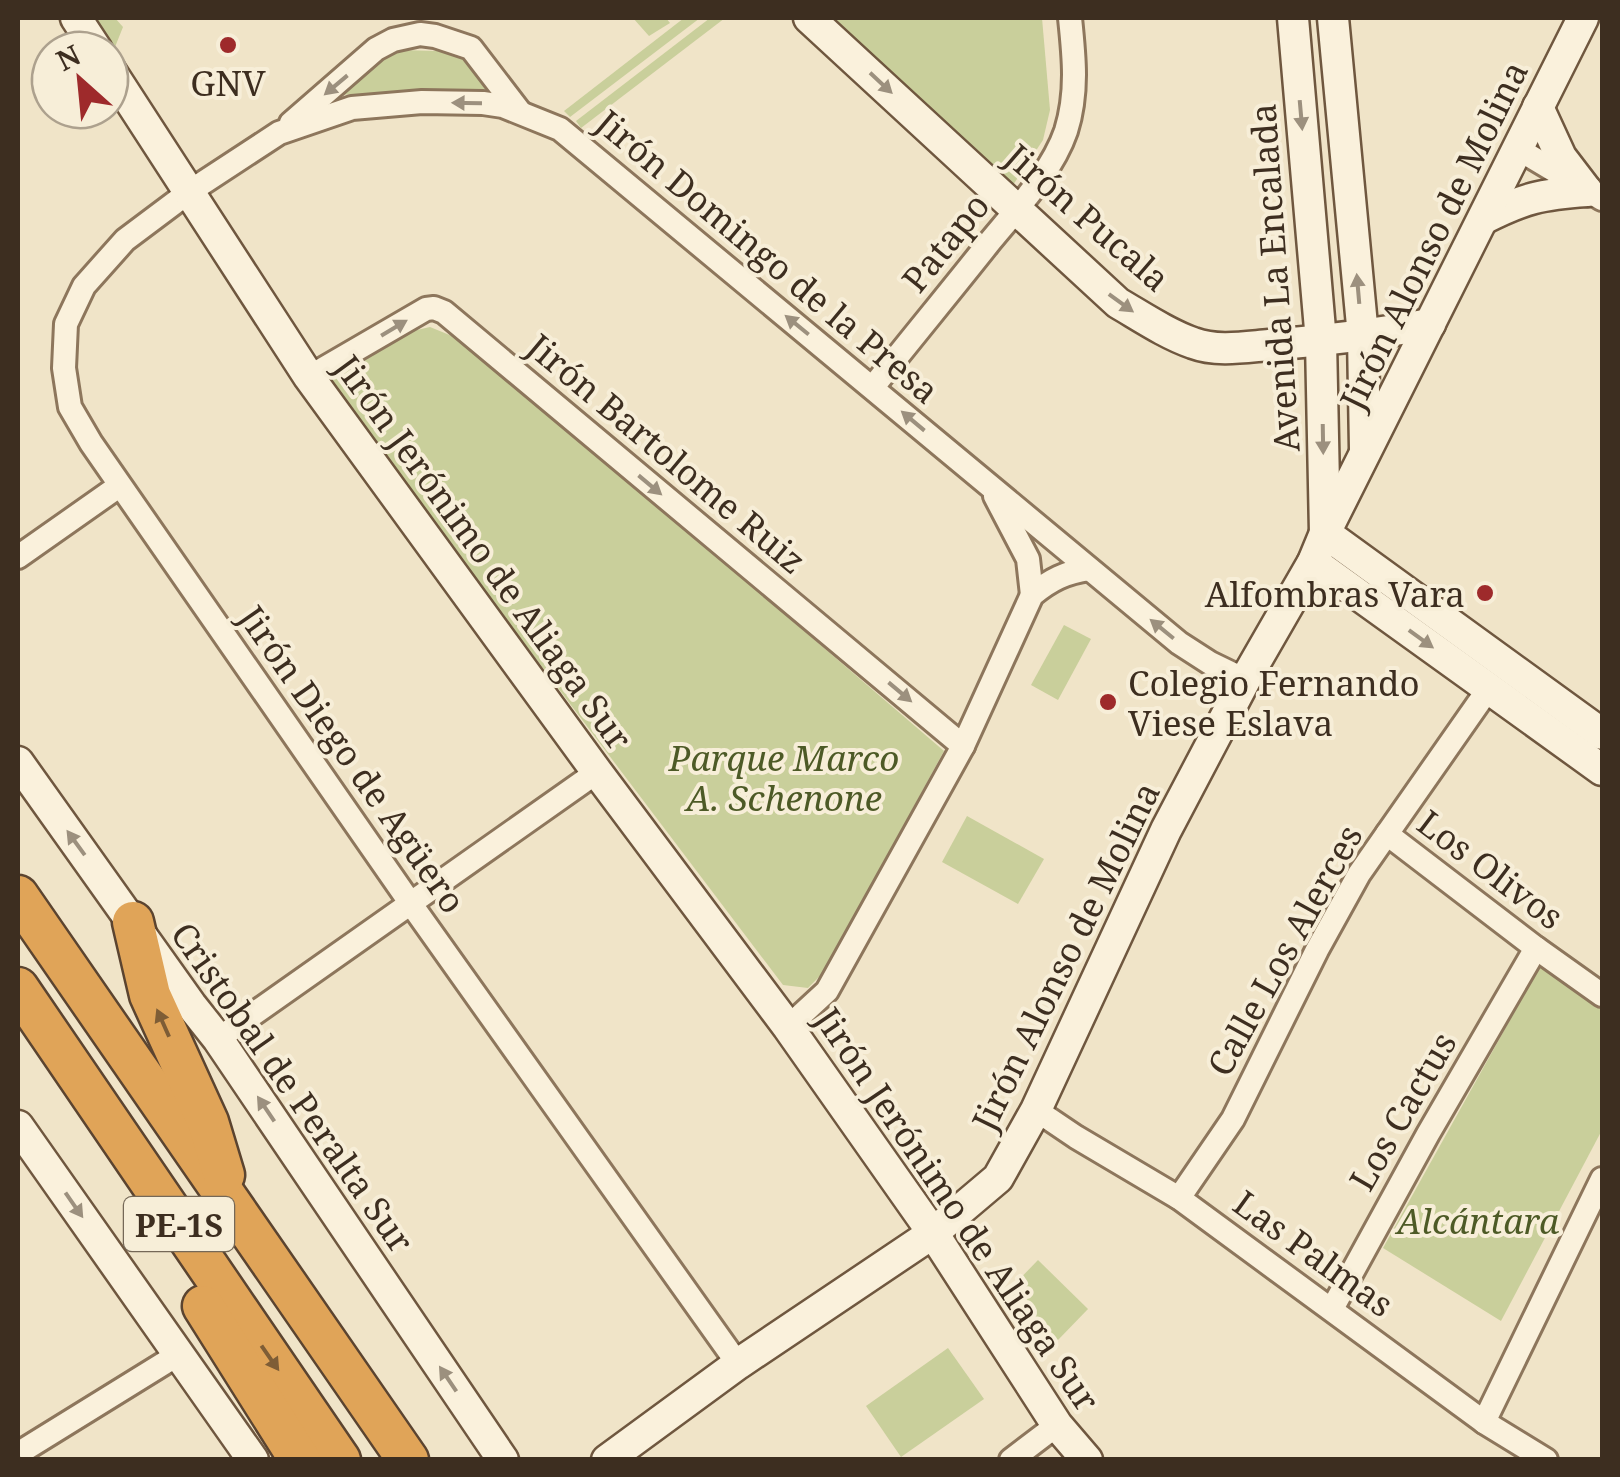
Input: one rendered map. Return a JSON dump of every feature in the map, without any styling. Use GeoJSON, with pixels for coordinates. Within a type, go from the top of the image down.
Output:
{"type":"FeatureCollection","features":[{"type":"Feature","properties":{"kind":"highway","name":"PE-1S"},"geometry":{"type":"LineString","coordinates":[[18,896],[398,1445]]}},
{"type":"Feature","properties":{"kind":"highway"},"geometry":{"type":"LineString","coordinates":[[132,922],[150,994],[208,1122],[235,1212]]}},
{"type":"Feature","properties":{"kind":"highway","name":"PE-1S"},"geometry":{"type":"LineString","coordinates":[[18,988],[340,1460]]}},
{"type":"Feature","properties":{"kind":"highway"},"geometry":{"type":"LineString","coordinates":[[18,1006],[79,1077]]}},
{"type":"Feature","properties":{"kind":"highway"},"geometry":{"type":"LineString","coordinates":[[104,1113],[128,1186],[300,1460]]}},
{"type":"Feature","properties":{"kind":"highway"},"geometry":{"type":"LineString","coordinates":[[398,1445],[438,1460]]}},
{"type":"Feature","properties":{"kind":"street","name":"Jirón Pucala"},"geometry":{"type":"LineString","coordinates":[[810,18],[1118,303],[1172,334],[1214,348],[1245,347],[1362,336],[1430,324]]}},
{"type":"Feature","properties":{"kind":"street","name":"Patapo"},"geometry":{"type":"LineString","coordinates":[[873,387],[1018,209],[1052,161],[1065,133],[1075,83],[1070,18]]}},
{"type":"Feature","properties":{"kind":"street","name":"Avenida La Encalada"},"geometry":{"type":"LineString","coordinates":[[1293,18],[1321,341],[1319,547]]}},
{"type":"Feature","properties":{"kind":"street"},"geometry":{"type":"LineString","coordinates":[[1333,18],[1362,336],[1365,456]]}},
{"type":"Feature","properties":{"kind":"street","name":"Jirón Alonso de Molina"},"geometry":{"type":"LineString","coordinates":[[606,1460],[738,1364],[932,1233],[998,1178],[1036,1110],[1166,830],[1319,547],[1583,18]]}},
{"type":"Feature","properties":{"kind":"street"},"geometry":{"type":"LineString","coordinates":[[279,133],[376,49],[392,40],[420,34],[471,48],[522,114]]}},
{"type":"Feature","properties":{"kind":"street","name":"Jirón Jerónimo de Aliaga Sur"},"geometry":{"type":"LineString","coordinates":[[130,101],[310,377],[788,1027],[932,1233],[1057,1425],[1088,1460]]}},
{"type":"Feature","properties":{"kind":"street","name":"Jirón Domingo de la Presa"},"geometry":{"type":"LineString","coordinates":[[189,192],[279,133],[352,108],[483,102],[504,106],[560,130],[1192,653],[1245,680]]}},
{"type":"Feature","properties":{"kind":"street"},"geometry":{"type":"LineString","coordinates":[[1538,107],[1560,157],[1595,195]]}},
{"type":"Feature","properties":{"kind":"street"},"geometry":{"type":"LineString","coordinates":[[1518,149],[1595,195]]}},
{"type":"Feature","properties":{"kind":"street","name":"Jirón Diego de Agüero"},"geometry":{"type":"LineString","coordinates":[[189,192],[124,240],[84,286],[66,324],[64,368],[70,407],[119,486],[410,904],[738,1364]]}},
{"type":"Feature","properties":{"kind":"street"},"geometry":{"type":"LineString","coordinates":[[1483,219],[1538,195],[1595,195]]}},
{"type":"Feature","properties":{"kind":"street","name":"Jirón Bartolome Ruiz"},"geometry":{"type":"LineString","coordinates":[[310,377],[426,309],[444,312],[964,746]]}},
{"type":"Feature","properties":{"kind":"street"},"geometry":{"type":"LineString","coordinates":[[18,557],[119,486]]}},
{"type":"Feature","properties":{"kind":"street"},"geometry":{"type":"LineString","coordinates":[[989,486],[1028,559],[1032,594]]}},
{"type":"Feature","properties":{"kind":"street"},"geometry":{"type":"LineString","coordinates":[[1319,547],[1489,688],[1599,744]]}},
{"type":"Feature","properties":{"kind":"street"},"geometry":{"type":"LineString","coordinates":[[1319,547],[1599,744]]}},
{"type":"Feature","properties":{"kind":"street"},"geometry":{"type":"LineString","coordinates":[[788,1027],[827,992],[964,746],[1032,594],[1070,572],[1089,569]]}},
{"type":"Feature","properties":{"kind":"street","name":"Calle Los Alerces"},"geometry":{"type":"LineString","coordinates":[[1179,1198],[1232,1119],[1359,874],[1489,688]]}},
{"type":"Feature","properties":{"kind":"street","name":"Cristobal de Peralta Sur"},"geometry":{"type":"LineString","coordinates":[[18,762],[218,1038],[503,1460]]}},
{"type":"Feature","properties":{"kind":"street"},"geometry":{"type":"LineString","coordinates":[[218,1038],[597,772]]}},
{"type":"Feature","properties":{"kind":"street","name":"Los Olivos"},"geometry":{"type":"LineString","coordinates":[[1387,834],[1602,995]]}},
{"type":"Feature","properties":{"kind":"street","name":"Los Cactus"},"geometry":{"type":"LineString","coordinates":[[1332,1309],[1536,948]]}},
{"type":"Feature","properties":{"kind":"street","name":"Las Palmas"},"geometry":{"type":"LineString","coordinates":[[1036,1110],[1179,1198],[1484,1422],[1546,1460]]}},
{"type":"Feature","properties":{"kind":"street"},"geometry":{"type":"LineString","coordinates":[[18,1126],[27,1158],[179,1354],[253,1460]]}},
{"type":"Feature","properties":{"kind":"street"},"geometry":{"type":"LineString","coordinates":[[1484,1422],[1602,1179]]}},
{"type":"Feature","properties":{"kind":"street"},"geometry":{"type":"LineString","coordinates":[[27,1448],[179,1354]]}},
{"type":"Feature","properties":{"kind":"street"},"geometry":{"type":"LineString","coordinates":[[1011,1460],[1057,1425]]}},
{"type":"Feature","properties":{"kind":"green space"},"geometry":{"type":"Polygon","coordinates":[[[92,18],[115,18],[123,27],[122,30],[99,30],[92,18]]]}},
{"type":"Feature","properties":{"kind":"green space"},"geometry":{"type":"Polygon","coordinates":[[[633,18],[666,18],[670,23],[649,36],[633,18]]]}},
{"type":"Feature","properties":{"kind":"green space"},"geometry":{"type":"Polygon","coordinates":[[[684,18],[700,18],[570,117],[564,111],[684,18]]]}},
{"type":"Feature","properties":{"kind":"green space"},"geometry":{"type":"Polygon","coordinates":[[[710,18],[725,18],[581,128],[576,121],[710,18]]]}},
{"type":"Feature","properties":{"kind":"green space"},"geometry":{"type":"Polygon","coordinates":[[[829,18],[1042,18],[1050,110],[1043,140],[1011,188],[829,18]]]}},
{"type":"Feature","properties":{"kind":"green space"},"geometry":{"type":"Polygon","coordinates":[[[401,50],[437,51],[466,58],[499,96],[444,91],[336,95],[376,63],[401,50]]]}},
{"type":"Feature","properties":{"kind":"green space","name":"Parque Marco A. Schenone"},"geometry":{"type":"Polygon","coordinates":[[[430,327],[469,343],[944,751],[824,972],[808,988],[783,985],[327,383],[395,335],[430,327]]]}},
{"type":"Feature","properties":{"kind":"green space"},"geometry":{"type":"Polygon","coordinates":[[[1064,625],[1091,639],[1058,700],[1031,685],[1064,625]]]}},
{"type":"Feature","properties":{"kind":"green space"},"geometry":{"type":"Polygon","coordinates":[[[967,816],[1044,859],[1018,904],[942,862],[967,816]]]}},
{"type":"Feature","properties":{"kind":"green space","name":"Alcántara"},"geometry":{"type":"Polygon","coordinates":[[[1540,966],[1602,1007],[1602,1130],[1501,1321],[1383,1248],[1540,966]]]}},
{"type":"Feature","properties":{"kind":"green space"},"geometry":{"type":"Polygon","coordinates":[[[1038,1260],[1088,1309],[1058,1340],[1008,1291],[1038,1260]]]}},
{"type":"Feature","properties":{"kind":"green space"},"geometry":{"type":"Polygon","coordinates":[[[948,1348],[984,1399],[901,1457],[866,1406],[948,1348]]]}},
{"type":"Feature","properties":{"kind":"place","name":"GNV"},"geometry":{"type":"Point","coordinates":[228,45]}},
{"type":"Feature","properties":{"kind":"place","name":"Alfombras Vara"},"geometry":{"type":"Point","coordinates":[1485,593]}},
{"type":"Feature","properties":{"kind":"place","name":"Colegio Fernando Viese Eslava"},"geometry":{"type":"Point","coordinates":[1108,702]}}]}
